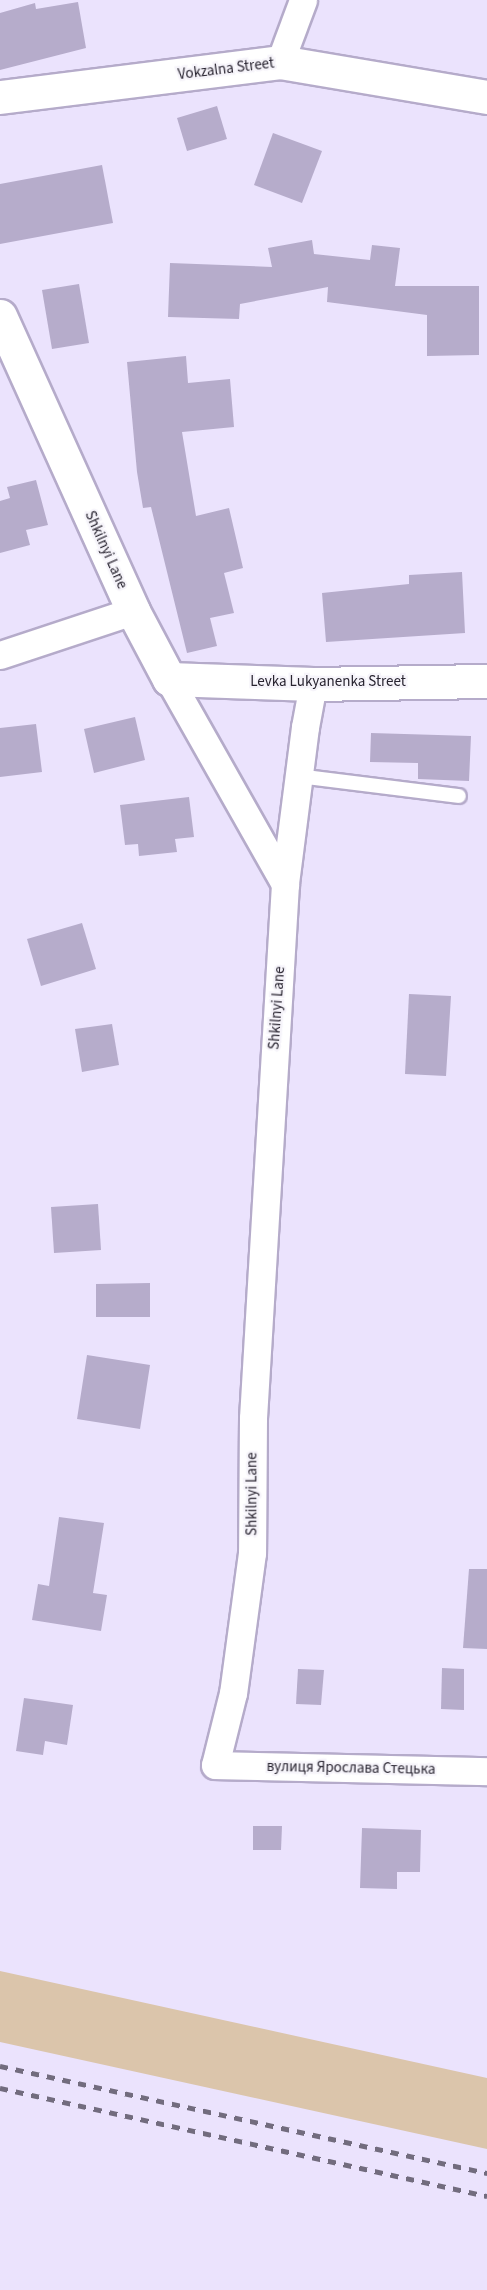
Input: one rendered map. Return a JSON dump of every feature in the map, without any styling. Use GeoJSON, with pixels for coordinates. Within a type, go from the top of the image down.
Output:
{"type":"FeatureCollection","features":[{"type":"Feature","properties":{"kind":"street"},"geometry":{"type":"LineString","coordinates":[[280,62],[303,0]]}},
{"type":"Feature","properties":{"kind":"street","name":"Vokzalna Street"},"geometry":{"type":"LineString","coordinates":[[0,97],[280,62],[487,97]]}},
{"type":"Feature","properties":{"kind":"street","name":"Shkilnyi Lane"},"geometry":{"type":"LineString","coordinates":[[0,316],[133,611],[168,679],[285,884],[253,1418],[252,1552],[233,1693],[215,1765]]}},
{"type":"Feature","properties":{"kind":"street"},"geometry":{"type":"LineString","coordinates":[[0,655],[133,611]]}},
{"type":"Feature","properties":{"kind":"street","name":"Levka Lukyanenka Street"},"geometry":{"type":"LineString","coordinates":[[168,679],[313,684],[487,681]]}},
{"type":"Feature","properties":{"kind":"street"},"geometry":{"type":"LineString","coordinates":[[285,884],[298,776],[313,684]]}},
{"type":"Feature","properties":{"kind":"street","name":"вулиця Ярослава Стецька"},"geometry":{"type":"LineString","coordinates":[[215,1765],[487,1771]]}},
{"type":"Feature","properties":{"kind":"lane"},"geometry":{"type":"LineString","coordinates":[[298,776],[459,796]]}},
{"type":"Feature","properties":{"kind":"shaded area"},"geometry":{"type":"Polygon","coordinates":[[[0,1971],[487,2078],[487,2149],[0,2042],[0,1971]]]}},
{"type":"Feature","properties":{"kind":"building"},"geometry":{"type":"Polygon","coordinates":[[[78,2],[86,48],[0,70],[0,13],[35,3],[36,9],[78,2]]]}},
{"type":"Feature","properties":{"kind":"building"},"geometry":{"type":"Polygon","coordinates":[[[217,106],[227,139],[187,151],[177,118],[217,106]]]}},
{"type":"Feature","properties":{"kind":"building"},"geometry":{"type":"Polygon","coordinates":[[[273,133],[322,151],[302,203],[254,185],[273,133]]]}},
{"type":"Feature","properties":{"kind":"building"},"geometry":{"type":"Polygon","coordinates":[[[102,165],[113,223],[0,244],[0,184],[102,165]]]}},
{"type":"Feature","properties":{"kind":"building"},"geometry":{"type":"Polygon","coordinates":[[[312,240],[314,254],[370,260],[372,245],[400,248],[395,286],[479,286],[479,355],[427,356],[427,315],[327,302],[328,287],[240,304],[239,319],[168,317],[170,263],[272,267],[268,248],[312,240]]]}},
{"type":"Feature","properties":{"kind":"building"},"geometry":{"type":"Polygon","coordinates":[[[79,284],[89,343],[52,349],[42,290],[79,284]]]}},
{"type":"Feature","properties":{"kind":"building"},"geometry":{"type":"Polygon","coordinates":[[[186,356],[188,383],[230,379],[234,427],[182,432],[196,516],[229,508],[243,568],[224,573],[234,613],[210,618],[217,646],[187,653],[151,507],[143,508],[137,472],[127,362],[186,356]]]}},
{"type":"Feature","properties":{"kind":"building"},"geometry":{"type":"Polygon","coordinates":[[[36,480],[48,525],[26,530],[30,545],[0,553],[0,501],[10,498],[7,487],[36,480]]]}},
{"type":"Feature","properties":{"kind":"building"},"geometry":{"type":"Polygon","coordinates":[[[462,572],[465,633],[326,642],[322,593],[409,584],[409,575],[462,572]]]}},
{"type":"Feature","properties":{"kind":"building"},"geometry":{"type":"Polygon","coordinates":[[[135,717],[145,760],[94,773],[84,729],[135,717]]]}},
{"type":"Feature","properties":{"kind":"building"},"geometry":{"type":"Polygon","coordinates":[[[36,724],[42,772],[0,777],[0,728],[36,724]]]}},
{"type":"Feature","properties":{"kind":"building"},"geometry":{"type":"Polygon","coordinates":[[[371,733],[471,736],[469,781],[418,779],[418,763],[370,762],[371,733]]]}},
{"type":"Feature","properties":{"kind":"building"},"geometry":{"type":"Polygon","coordinates":[[[189,797],[194,837],[175,839],[177,852],[139,856],[138,844],[125,845],[120,805],[189,797]]]}},
{"type":"Feature","properties":{"kind":"building"},"geometry":{"type":"Polygon","coordinates":[[[82,923],[96,969],[41,986],[27,939],[82,923]]]}},
{"type":"Feature","properties":{"kind":"building"},"geometry":{"type":"Polygon","coordinates":[[[409,994],[451,996],[446,1076],[405,1074],[409,994]]]}},
{"type":"Feature","properties":{"kind":"building"},"geometry":{"type":"Polygon","coordinates":[[[112,1024],[119,1065],[82,1072],[75,1029],[112,1024]]]}},
{"type":"Feature","properties":{"kind":"building"},"geometry":{"type":"Polygon","coordinates":[[[98,1204],[101,1250],[54,1253],[51,1207],[98,1204]]]}},
{"type":"Feature","properties":{"kind":"building"},"geometry":{"type":"Polygon","coordinates":[[[150,1283],[150,1317],[96,1317],[96,1284],[150,1283]]]}},
{"type":"Feature","properties":{"kind":"building"},"geometry":{"type":"Polygon","coordinates":[[[87,1355],[150,1365],[140,1429],[77,1419],[87,1355]]]}},
{"type":"Feature","properties":{"kind":"building"},"geometry":{"type":"Polygon","coordinates":[[[59,1517],[104,1523],[93,1593],[107,1595],[101,1631],[32,1620],[38,1584],[49,1586],[59,1517]]]}},
{"type":"Feature","properties":{"kind":"building"},"geometry":{"type":"Polygon","coordinates":[[[469,1569],[487,1569],[487,1649],[463,1648],[469,1569]]]}},
{"type":"Feature","properties":{"kind":"building"},"geometry":{"type":"Polygon","coordinates":[[[442,1668],[464,1669],[464,1710],[441,1709],[442,1668]]]}},
{"type":"Feature","properties":{"kind":"building"},"geometry":{"type":"Polygon","coordinates":[[[298,1669],[324,1670],[321,1705],[296,1704],[298,1669]]]}},
{"type":"Feature","properties":{"kind":"building"},"geometry":{"type":"Polygon","coordinates":[[[24,1698],[73,1705],[67,1745],[45,1741],[43,1755],[16,1751],[24,1698]]]}},
{"type":"Feature","properties":{"kind":"building"},"geometry":{"type":"Polygon","coordinates":[[[253,1826],[282,1826],[281,1850],[253,1850],[253,1826]]]}},
{"type":"Feature","properties":{"kind":"building"},"geometry":{"type":"Polygon","coordinates":[[[362,1828],[421,1830],[420,1872],[397,1872],[397,1889],[360,1888],[362,1828]]]}},
{"type":"Feature","properties":{"kind":"railway"},"geometry":{"type":"LineString","coordinates":[[0,2066],[487,2173]]}},
{"type":"Feature","properties":{"kind":"railway"},"geometry":{"type":"LineString","coordinates":[[0,2088],[487,2196]]}}]}
